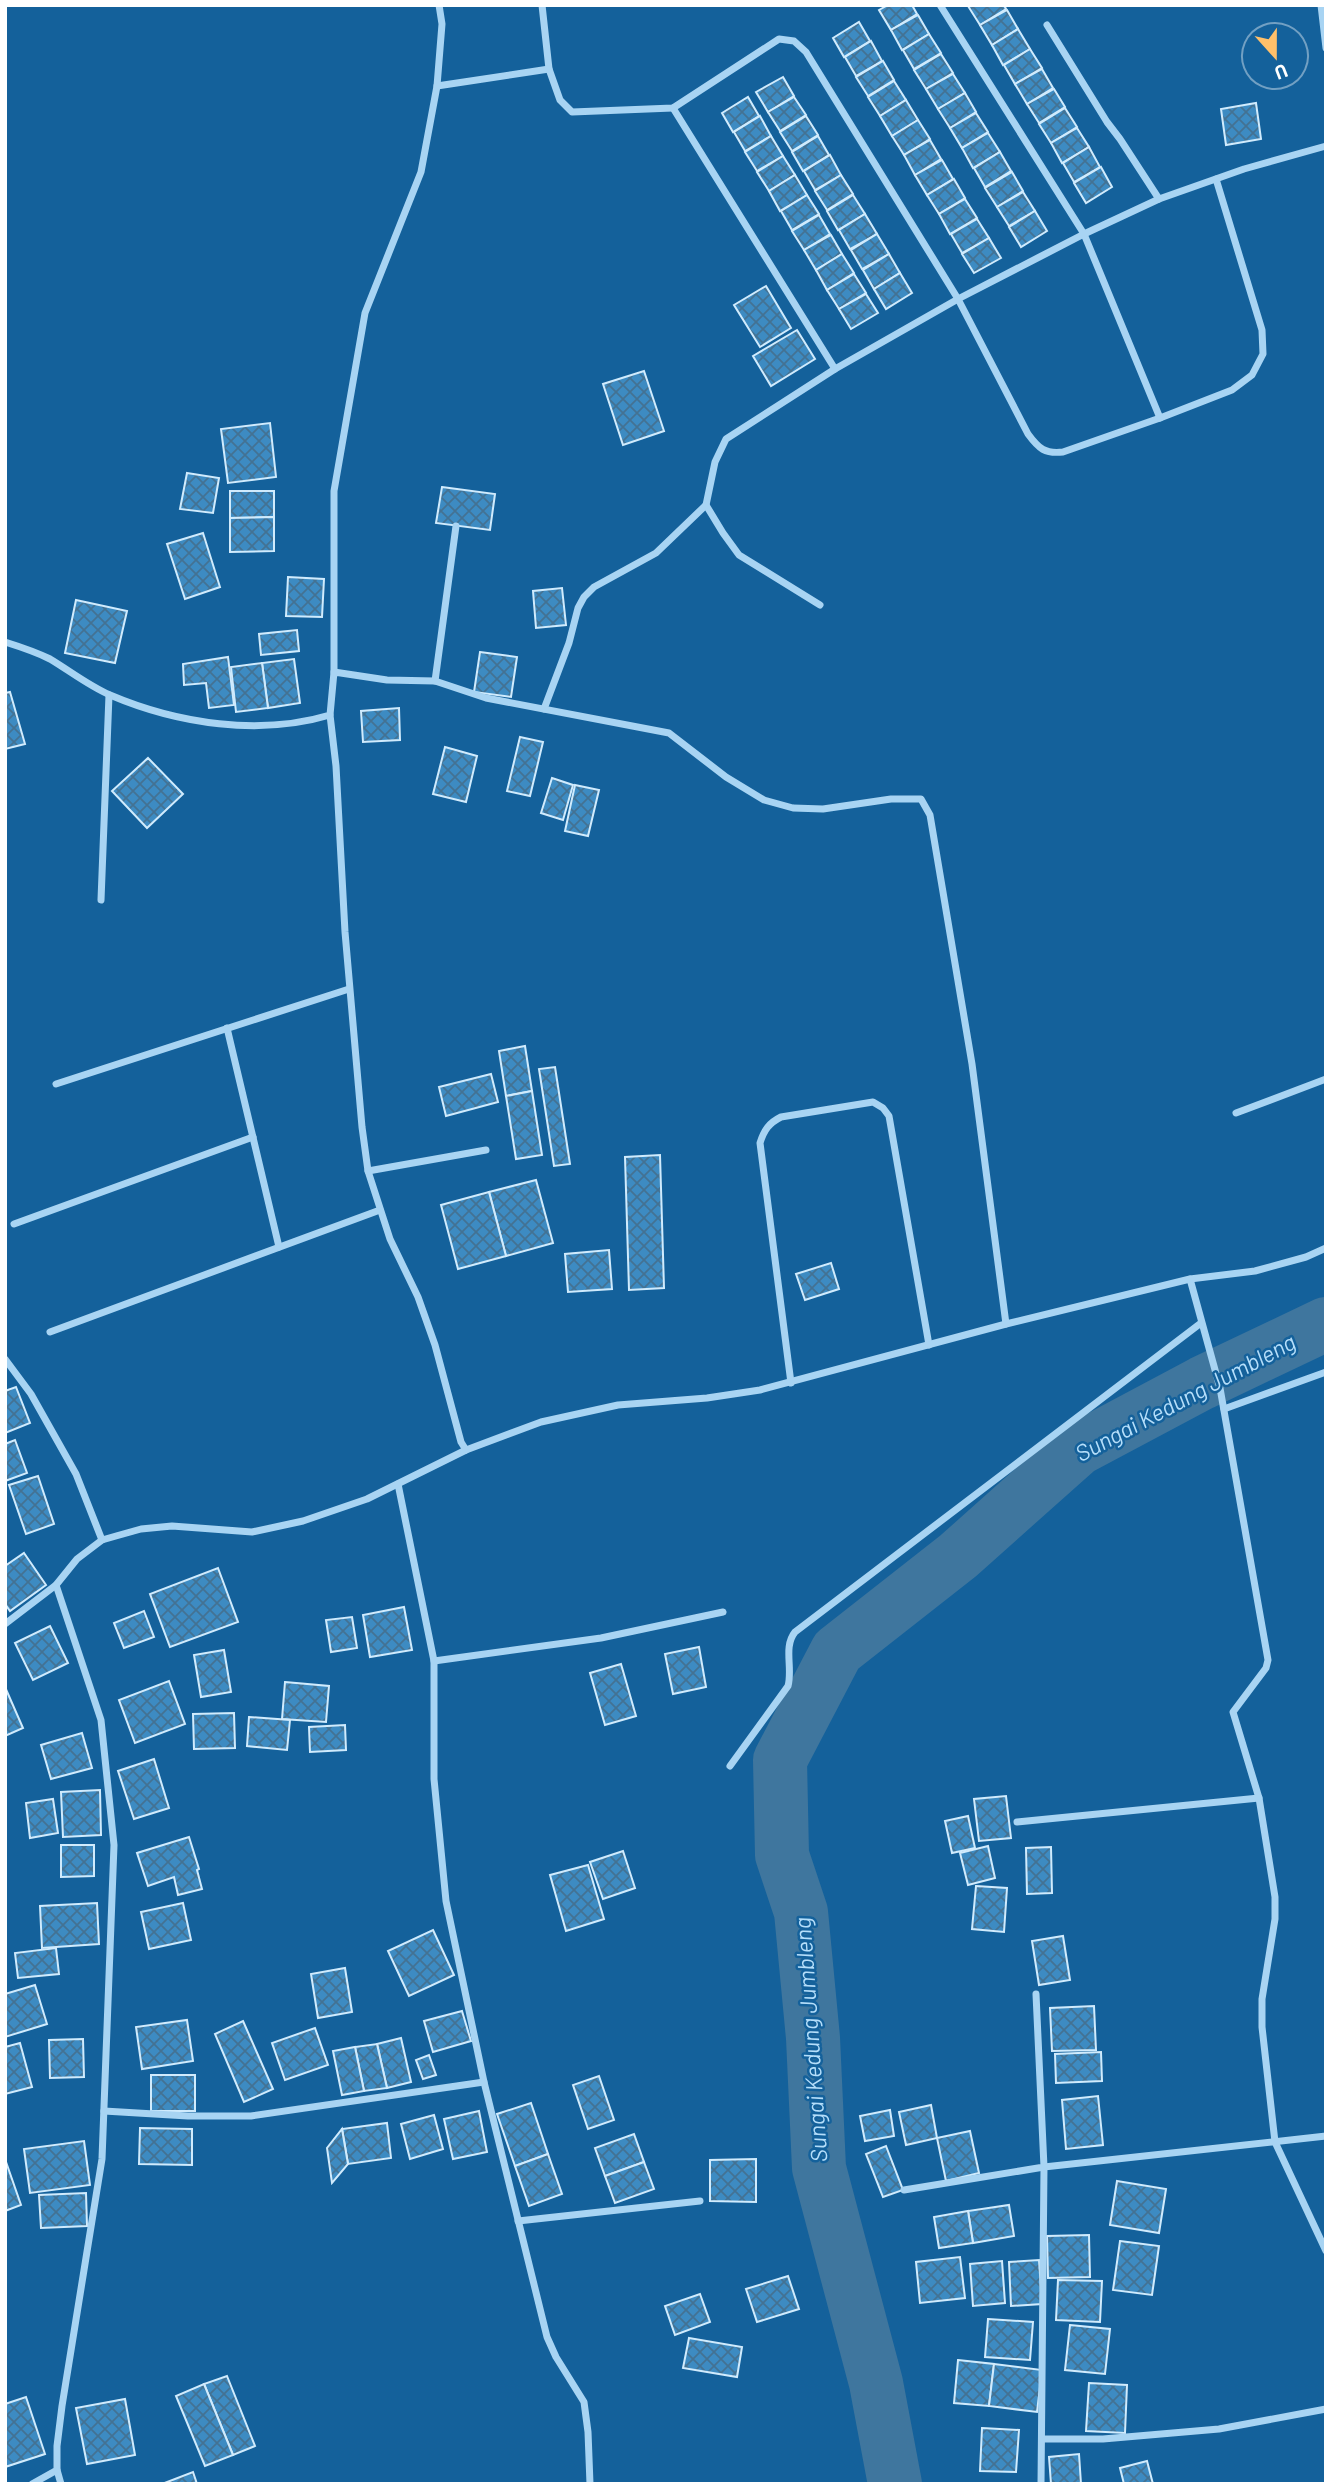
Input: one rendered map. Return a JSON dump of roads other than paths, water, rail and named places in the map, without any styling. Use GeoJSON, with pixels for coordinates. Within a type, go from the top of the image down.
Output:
{"type":"FeatureCollection","features":[{"type":"Feature","properties":{"kind":"street"},"geometry":{"type":"LineString","coordinates":[[439,5],[442,24],[437,86],[421,172],[365,313],[334,491],[334,672],[330,715],[336,766],[349,989],[368,1171],[390,1239],[418,1297],[435,1345],[461,1442],[466,1450]]}},
{"type":"Feature","properties":{"kind":"street"},"geometry":{"type":"LineString","coordinates":[[542,5],[549,69],[560,100],[572,112],[673,108],[779,39],[794,41],[806,52],[958,299],[1028,434],[1038,448],[1049,453],[1063,452],[1160,418],[1232,390],[1252,375],[1263,354],[1262,330],[1216,179]]}},
{"type":"Feature","properties":{"kind":"street"},"geometry":{"type":"LineString","coordinates":[[940,5],[1084,234],[1160,418]]}},
{"type":"Feature","properties":{"kind":"street"},"geometry":{"type":"LineString","coordinates":[[1321,5],[1326,48]]}},
{"type":"Feature","properties":{"kind":"street"},"geometry":{"type":"LineString","coordinates":[[1047,24],[1107,122],[1159,199]]}},
{"type":"Feature","properties":{"kind":"street"},"geometry":{"type":"LineString","coordinates":[[437,86],[549,69]]}},
{"type":"Feature","properties":{"kind":"street"},"geometry":{"type":"LineString","coordinates":[[673,108],[835,369]]}},
{"type":"Feature","properties":{"kind":"street"},"geometry":{"type":"LineString","coordinates":[[544,709],[584,597],[594,587],[656,554],[706,505],[715,462],[726,439],[835,369],[958,299],[1084,234],[1159,199],[1244,169],[1326,146]]}},
{"type":"Feature","properties":{"kind":"street"},"geometry":{"type":"LineString","coordinates":[[706,505],[740,555],[820,605]]}},
{"type":"Feature","properties":{"kind":"street"},"geometry":{"type":"LineString","coordinates":[[435,681],[456,526]]}},
{"type":"Feature","properties":{"kind":"street"},"geometry":{"type":"LineString","coordinates":[[5,642],[48,658],[108,695],[172,715],[219,724],[292,724],[330,715]]}},
{"type":"Feature","properties":{"kind":"street"},"geometry":{"type":"LineString","coordinates":[[334,672],[387,680],[435,681],[486,698],[669,733],[726,777],[764,800],[793,808],[823,809],[891,799],[921,799],[930,815],[972,1065],[1006,1324]]}},
{"type":"Feature","properties":{"kind":"street"},"geometry":{"type":"LineString","coordinates":[[101,900],[108,695]]}},
{"type":"Feature","properties":{"kind":"street"},"geometry":{"type":"LineString","coordinates":[[56,1084],[349,989]]}},
{"type":"Feature","properties":{"kind":"street"},"geometry":{"type":"LineString","coordinates":[[228,1028],[279,1247]]}},
{"type":"Feature","properties":{"kind":"street"},"geometry":{"type":"LineString","coordinates":[[1237,1113],[1326,1079]]}},
{"type":"Feature","properties":{"kind":"street"},"geometry":{"type":"LineString","coordinates":[[791,1383],[760,1143],[771,1122],[781,1117],[873,1102],[889,1116],[929,1345]]}},
{"type":"Feature","properties":{"kind":"street"},"geometry":{"type":"LineString","coordinates":[[14,1224],[253,1137]]}},
{"type":"Feature","properties":{"kind":"street"},"geometry":{"type":"LineString","coordinates":[[368,1171],[486,1150]]}},
{"type":"Feature","properties":{"kind":"street"},"geometry":{"type":"LineString","coordinates":[[50,1332],[380,1210]]}},
{"type":"Feature","properties":{"kind":"street"},"geometry":{"type":"LineString","coordinates":[[5,1625],[57,1585],[77,1559],[102,1540],[141,1529],[172,1526],[252,1532],[267,1529],[340,1510],[466,1450],[541,1422],[618,1405],[707,1398],[760,1390],[1006,1324],[1190,1279],[1255,1271],[1306,1257],[1326,1248]]}},
{"type":"Feature","properties":{"kind":"street"},"geometry":{"type":"LineString","coordinates":[[1190,1279],[1200,1324],[1220,1388],[1268,1660],[1266,1668],[1233,1712],[1259,1798],[1275,1897],[1275,1919],[1262,1999],[1262,2027],[1275,2143],[1326,2251]]}},
{"type":"Feature","properties":{"kind":"street"},"geometry":{"type":"LineString","coordinates":[[730,1766],[788,1686],[789,1640],[795,1632],[1200,1324]]}},
{"type":"Feature","properties":{"kind":"street"},"geometry":{"type":"LineString","coordinates":[[5,1359],[31,1394],[76,1474],[102,1540]]}},
{"type":"Feature","properties":{"kind":"street"},"geometry":{"type":"LineString","coordinates":[[1224,1409],[1326,1372]]}},
{"type":"Feature","properties":{"kind":"street"},"geometry":{"type":"LineString","coordinates":[[398,1484],[434,1661],[434,1779],[446,1901],[484,2082],[547,2337],[584,2402],[590,2484]]}},
{"type":"Feature","properties":{"kind":"street"},"geometry":{"type":"LineString","coordinates":[[57,1585],[101,1720],[114,1845],[102,2159],[62,2406],[57,2446],[57,2470],[61,2484]]}},
{"type":"Feature","properties":{"kind":"street"},"geometry":{"type":"LineString","coordinates":[[434,1661],[601,1638],[723,1612]]}},
{"type":"Feature","properties":{"kind":"street"},"geometry":{"type":"LineString","coordinates":[[1017,1822],[1259,1798]]}},
{"type":"Feature","properties":{"kind":"street"},"geometry":{"type":"LineString","coordinates":[[1036,1994],[1044,2167],[1041,2484]]}},
{"type":"Feature","properties":{"kind":"street"},"geometry":{"type":"LineString","coordinates":[[104,2111],[208,2117],[251,2116],[484,2082]]}},
{"type":"Feature","properties":{"kind":"street"},"geometry":{"type":"LineString","coordinates":[[904,2190],[1044,2167],[1326,2136]]}},
{"type":"Feature","properties":{"kind":"street"},"geometry":{"type":"LineString","coordinates":[[518,2221],[700,2201]]}},
{"type":"Feature","properties":{"kind":"street"},"geometry":{"type":"LineString","coordinates":[[1042,2439],[1103,2439],[1207,2430],[1326,2409]]}},
{"type":"Feature","properties":{"kind":"street"},"geometry":{"type":"LineString","coordinates":[[32,2484],[57,2470]]}},
{"type":"Feature","properties":{"kind":"waterway","name":"Sungai Kedung Jumbleng"},"geometry":{"type":"LineString","coordinates":[[895,2484],[876,2383],[819,2168],[813,2038],[801,1912],[782,1855],[780,1760],[837,1651],[958,1556],[1078,1449],[1202,1383],[1326,1324]]}}]}
